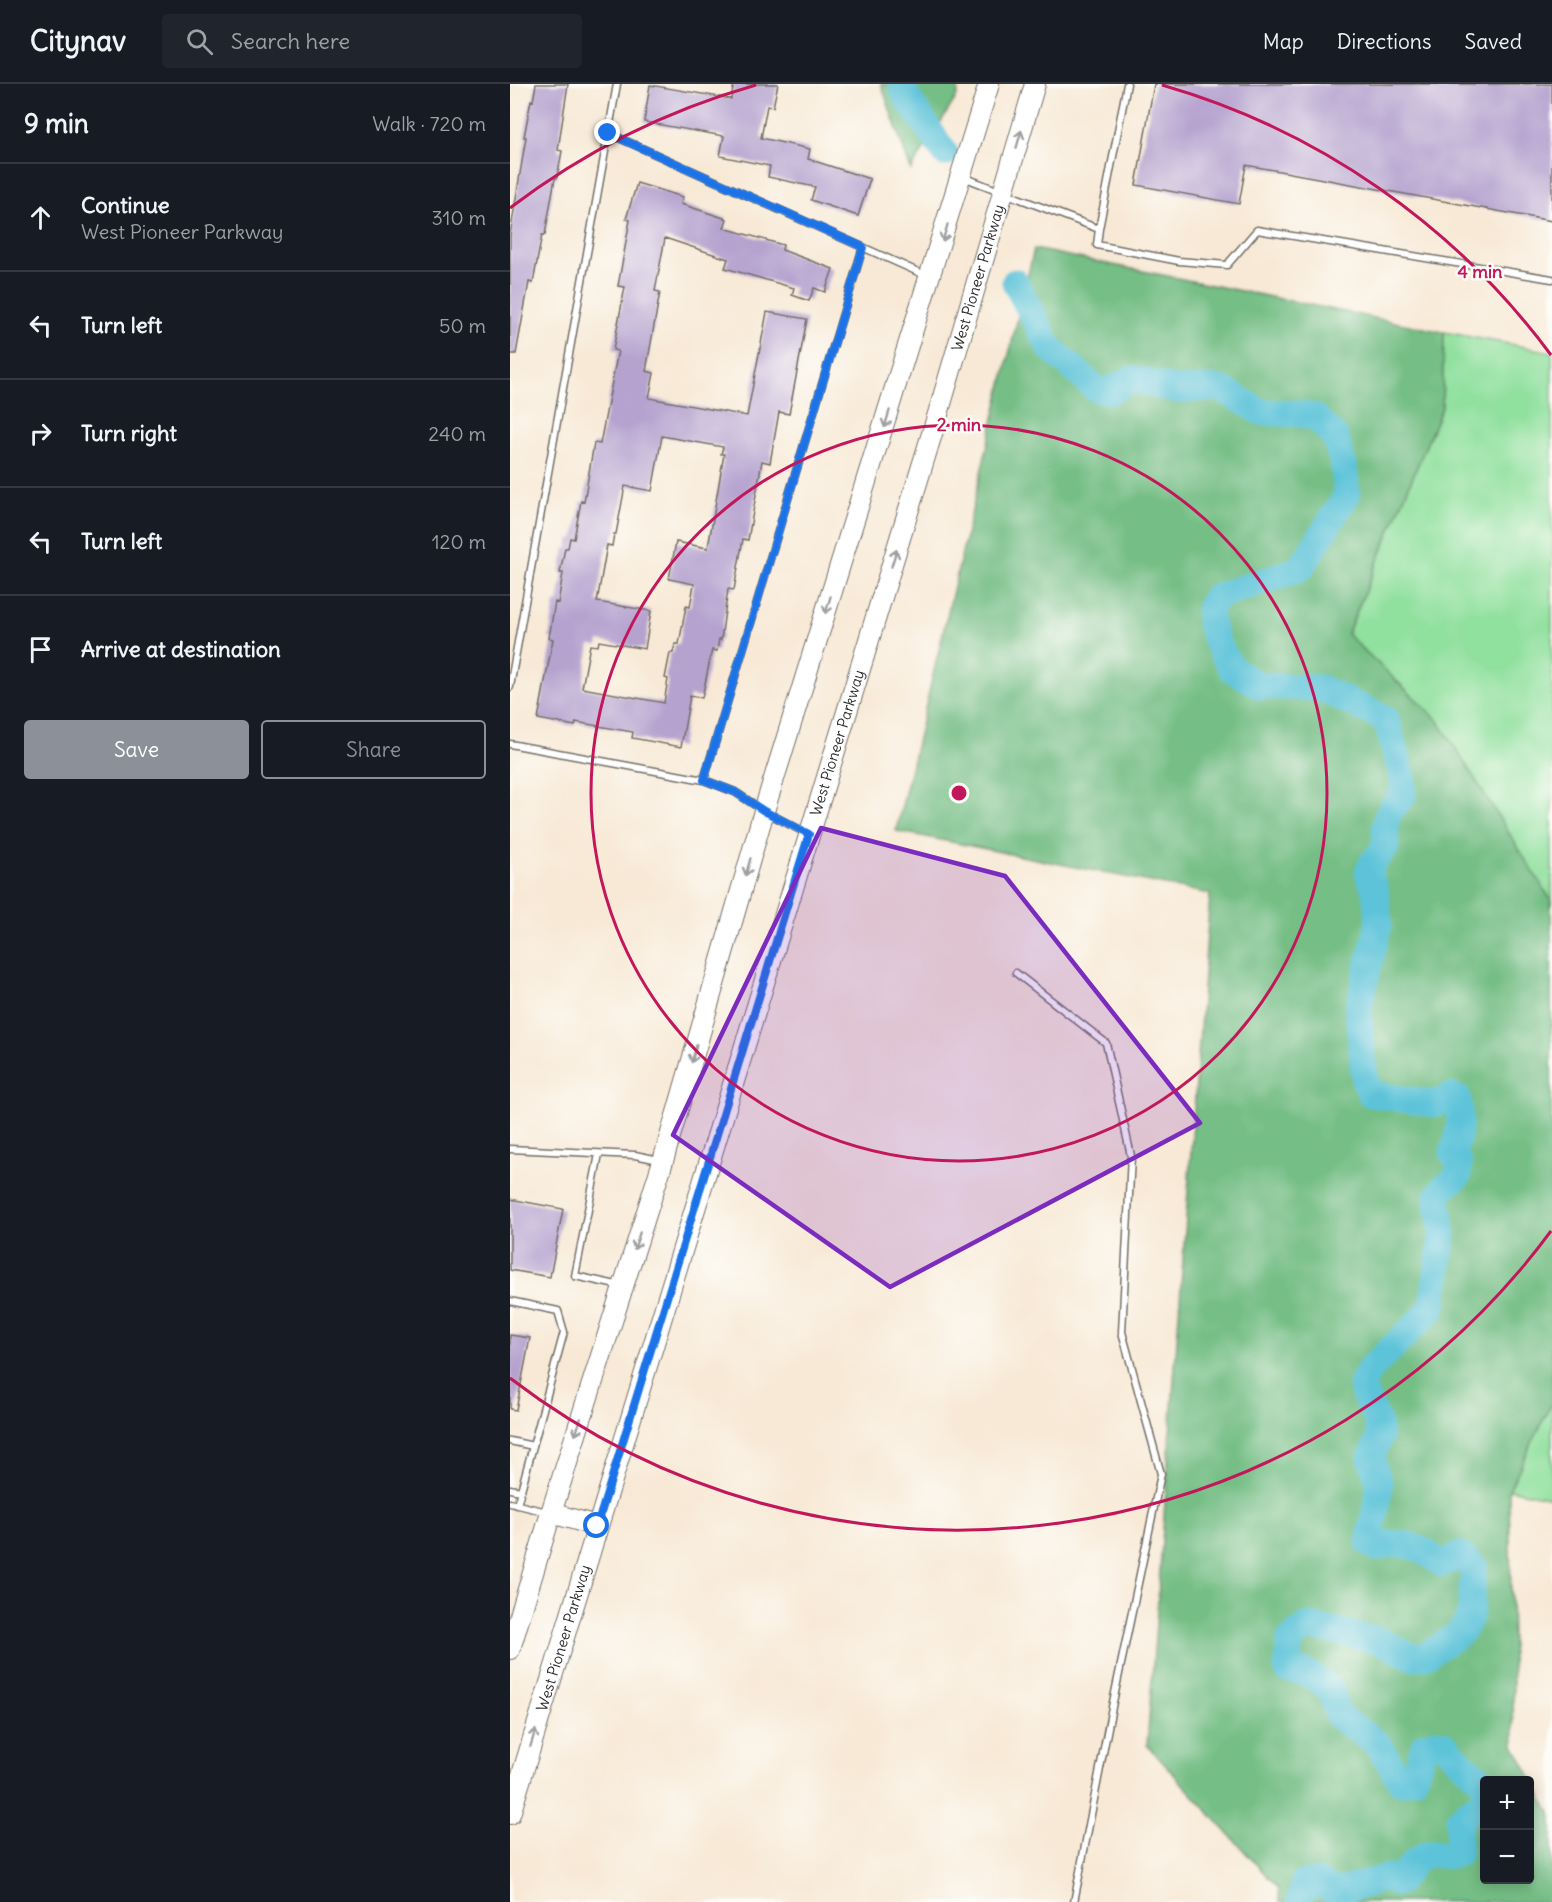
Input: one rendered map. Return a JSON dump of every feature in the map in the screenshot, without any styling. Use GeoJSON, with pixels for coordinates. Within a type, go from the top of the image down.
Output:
{"type":"FeatureCollection","features":[{"type":"Feature","properties":{"kind":"main road"},"geometry":{"type":"LineString","coordinates":[[510,1649],[663,1161],[764,811],[989,84]]}},
{"type":"Feature","properties":{"kind":"main road","name":"West Pioneer Parkway"},"geometry":{"type":"LineString","coordinates":[[510,1814],[938,414],[1035,84]]}},
{"type":"Feature","properties":{"kind":"main road"},"geometry":{"type":"LineString","coordinates":[[551,1513],[597,1526]]}},
{"type":"Feature","properties":{"kind":"lane"},"geometry":{"type":"LineString","coordinates":[[510,687],[617,84]]}},
{"type":"Feature","properties":{"kind":"lane"},"geometry":{"type":"LineString","coordinates":[[1127,84],[1097,245],[1179,261],[1227,265],[1257,231],[1552,279]]}},
{"type":"Feature","properties":{"kind":"lane"},"geometry":{"type":"LineString","coordinates":[[608,133],[931,277]]}},
{"type":"Feature","properties":{"kind":"lane"},"geometry":{"type":"LineString","coordinates":[[962,177],[1099,229]]}},
{"type":"Feature","properties":{"kind":"lane"},"geometry":{"type":"LineString","coordinates":[[704,780],[863,247]]}},
{"type":"Feature","properties":{"kind":"lane"},"geometry":{"type":"LineString","coordinates":[[510,744],[704,780],[735,792],[764,811],[809,834]]}},
{"type":"Feature","properties":{"kind":"lane"},"geometry":{"type":"LineString","coordinates":[[1016,973],[1106,1043],[1131,1156],[1122,1332],[1161,1474],[1074,1902]]}},
{"type":"Feature","properties":{"kind":"lane"},"geometry":{"type":"LineString","coordinates":[[510,1149],[635,1155],[663,1161]]}},
{"type":"Feature","properties":{"kind":"lane"},"geometry":{"type":"LineString","coordinates":[[599,1154],[575,1276],[623,1287]]}},
{"type":"Feature","properties":{"kind":"lane"},"geometry":{"type":"LineString","coordinates":[[510,1301],[558,1311],[564,1332],[521,1491],[514,1504],[551,1513]]}},
{"type":"Feature","properties":{"kind":"lane"},"geometry":{"type":"LineString","coordinates":[[510,1440],[534,1446]]}},
{"type":"Feature","properties":{"kind":"lane"},"geometry":{"type":"LineString","coordinates":[[510,1489],[521,1491]]}},
{"type":"Feature","properties":{"kind":"highlighted area"},"geometry":{"type":"Polygon","coordinates":[[[821,828],[1005,876],[1200,1123],[890,1287],[673,1135],[821,828]]]}},
{"type":"Feature","properties":{"kind":"green space"},"geometry":{"type":"Polygon","coordinates":[[[881,84],[959,84],[957,96],[911,170],[881,84]]]}},
{"type":"Feature","properties":{"kind":"green space"},"geometry":{"type":"Polygon","coordinates":[[[1034,249],[1444,332],[1442,407],[1347,634],[1438,720],[1551,900],[1552,1402],[1509,1490],[1514,1745],[1531,1776],[1480,1776],[1480,1884],[1534,1884],[1534,1782],[1552,1816],[1552,1902],[1279,1902],[1279,1889],[1147,1745],[1210,894],[896,831],[1034,249]]]}},
{"type":"Feature","properties":{"kind":"green space"},"geometry":{"type":"Polygon","coordinates":[[[1444,332],[1552,352],[1552,906],[1551,900],[1347,635],[1442,407],[1444,332]]]}},
{"type":"Feature","properties":{"kind":"green space"},"geometry":{"type":"Polygon","coordinates":[[[1552,1402],[1552,1498],[1509,1489],[1552,1402]]]}},
{"type":"Feature","properties":{"kind":"building"},"geometry":{"type":"Polygon","coordinates":[[[536,84],[568,84],[558,150],[562,151],[533,283],[529,282],[516,354],[510,354],[510,235],[526,137],[524,137],[536,84]]]}},
{"type":"Feature","properties":{"kind":"building"},"geometry":{"type":"Polygon","coordinates":[[[734,84],[778,84],[773,107],[767,106],[761,138],[810,149],[808,159],[870,179],[858,216],[811,200],[815,187],[768,177],[770,166],[720,156],[724,136],[644,122],[650,85],[731,99],[734,84]]]}},
{"type":"Feature","properties":{"kind":"building"},"geometry":{"type":"Polygon","coordinates":[[[1154,84],[1552,84],[1552,221],[1246,165],[1239,204],[1136,185],[1154,84]]]}},
{"type":"Feature","properties":{"kind":"building"},"geometry":{"type":"Polygon","coordinates":[[[637,183],[683,197],[681,204],[727,219],[724,228],[783,245],[782,250],[833,269],[825,292],[814,288],[809,301],[792,295],[794,288],[725,268],[728,259],[665,238],[655,291],[660,292],[646,371],[654,373],[649,398],[747,416],[767,312],[807,319],[789,414],[779,412],[770,463],[762,461],[748,540],[743,539],[734,590],[728,589],[721,640],[719,639],[717,651],[712,650],[702,698],[690,696],[681,747],[632,738],[633,732],[576,722],[575,726],[538,719],[553,639],[549,638],[555,602],[558,603],[563,573],[560,573],[565,548],[568,548],[570,538],[574,539],[581,501],[584,502],[594,443],[600,444],[618,351],[613,350],[625,287],[618,286],[630,220],[626,219],[637,183]],[[662,436],[652,491],[625,486],[616,534],[614,534],[612,546],[607,545],[597,602],[651,611],[645,649],[599,641],[598,646],[590,645],[582,688],[664,703],[668,679],[665,678],[670,653],[673,653],[675,644],[679,644],[686,606],[690,607],[694,584],[669,579],[676,542],[708,548],[724,454],[721,454],[723,447],[662,436]]]}},
{"type":"Feature","properties":{"kind":"building"},"geometry":{"type":"Polygon","coordinates":[[[510,1199],[563,1209],[550,1277],[510,1270],[510,1199]]]}},
{"type":"Feature","properties":{"kind":"building"},"geometry":{"type":"Polygon","coordinates":[[[510,1335],[530,1338],[516,1410],[510,1409],[510,1335]]]}},
{"type":"Feature","properties":{"kind":"waterway"},"geometry":{"type":"LineString","coordinates":[[902,84],[906,96],[945,153]]}},
{"type":"Feature","properties":{"kind":"waterway"},"geometry":{"type":"LineString","coordinates":[[1015,282],[1050,348],[1096,389],[1109,391],[1132,379],[1178,390],[1212,388],[1224,390],[1261,412],[1315,417],[1335,437],[1344,467],[1347,495],[1300,569],[1215,597],[1209,610],[1211,626],[1218,645],[1232,669],[1260,686],[1320,688],[1386,719],[1403,779],[1403,796],[1392,808],[1387,818],[1386,847],[1368,872],[1375,890],[1379,924],[1358,1010],[1365,1081],[1371,1094],[1435,1104],[1451,1096],[1458,1099],[1459,1126],[1453,1152],[1459,1164],[1458,1176],[1443,1188],[1437,1199],[1443,1233],[1432,1309],[1370,1369],[1362,1384],[1364,1394],[1377,1420],[1380,1435],[1371,1458],[1380,1485],[1369,1543],[1376,1548],[1394,1544],[1411,1546],[1427,1553],[1442,1564],[1460,1555],[1474,1567],[1470,1617],[1460,1633],[1425,1656],[1413,1657],[1378,1640],[1308,1626],[1290,1640],[1287,1669],[1307,1673],[1330,1689],[1339,1717],[1378,1744],[1401,1782],[1414,1778],[1424,1745],[1438,1742],[1445,1745],[1480,1778]]}},
{"type":"Feature","properties":{"kind":"waterway"},"geometry":{"type":"LineString","coordinates":[[1300,1902],[1304,1883],[1318,1882],[1336,1893],[1387,1877],[1398,1883],[1413,1863],[1422,1856],[1458,1853],[1459,1819],[1480,1803]]}},
{"type":"Feature","properties":{"kind":"route"},"geometry":{"type":"LineString","coordinates":[[597,1526],[809,834],[764,811],[735,792],[704,780],[863,247],[608,133]]}}]}
